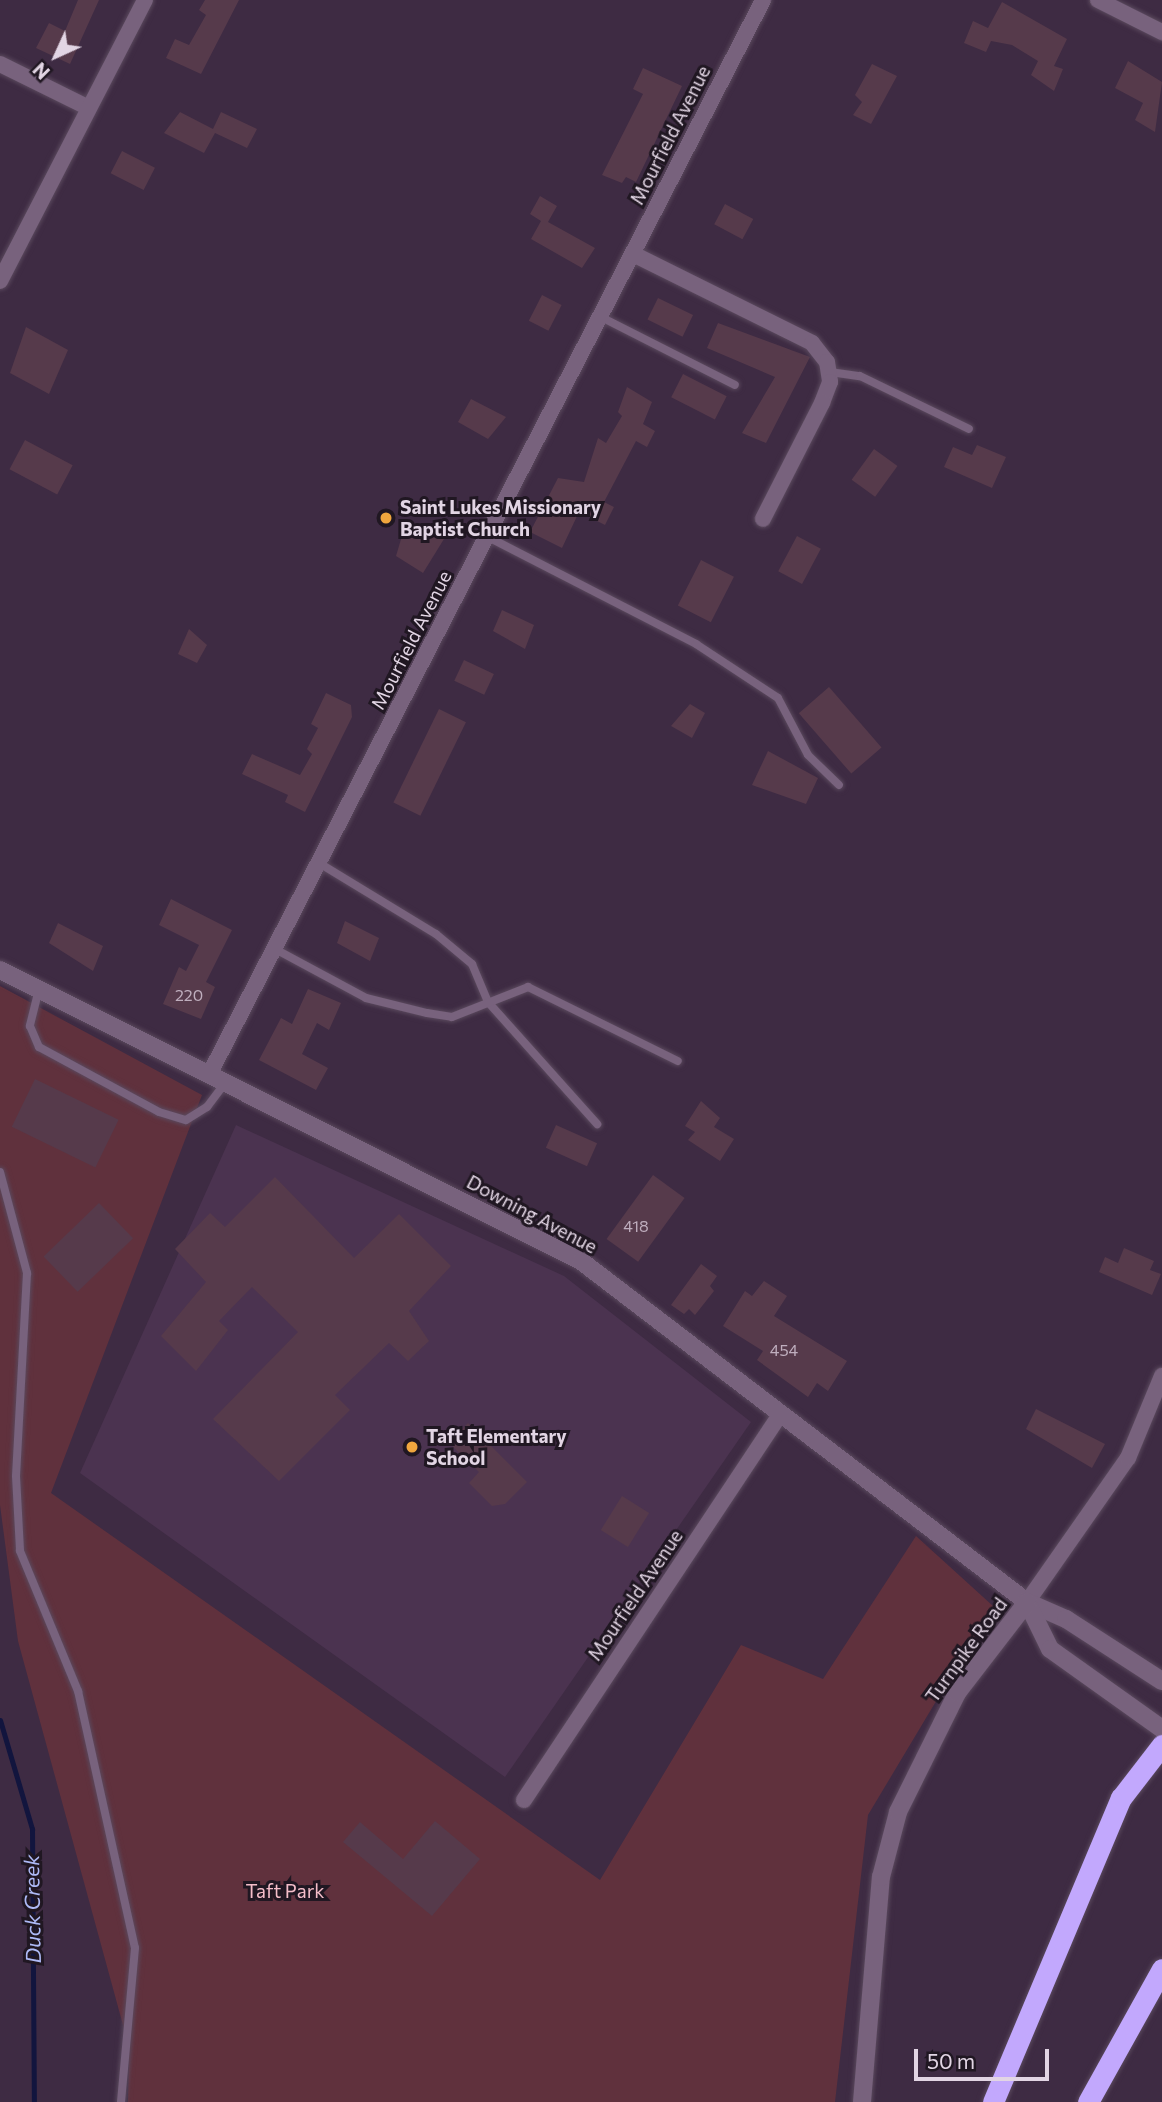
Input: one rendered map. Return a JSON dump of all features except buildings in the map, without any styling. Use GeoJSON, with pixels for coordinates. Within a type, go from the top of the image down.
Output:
{"type":"FeatureCollection","features":[{"type":"Feature","properties":{"kind":"highway"},"geometry":{"type":"LineString","coordinates":[[993,2102],[1121,1798],[1162,1745]]}},
{"type":"Feature","properties":{"kind":"highway"},"geometry":{"type":"LineString","coordinates":[[1088,2102],[1162,1969]]}},
{"type":"Feature","properties":{"kind":"street"},"geometry":{"type":"LineString","coordinates":[[0,281],[145,0]]}},
{"type":"Feature","properties":{"kind":"street","name":"Mourfield Avenue"},"geometry":{"type":"LineString","coordinates":[[218,1077],[275,949],[763,0]]}},
{"type":"Feature","properties":{"kind":"street"},"geometry":{"type":"LineString","coordinates":[[1098,0],[1162,32]]}},
{"type":"Feature","properties":{"kind":"street"},"geometry":{"type":"LineString","coordinates":[[0,64],[89,108]]}},
{"type":"Feature","properties":{"kind":"street"},"geometry":{"type":"LineString","coordinates":[[633,254],[812,343],[830,372],[822,403],[763,519]]}},
{"type":"Feature","properties":{"kind":"street","name":"Downing Avenue"},"geometry":{"type":"LineString","coordinates":[[0,970],[581,1261],[1027,1602],[1066,1619],[1162,1681]]}},
{"type":"Feature","properties":{"kind":"street","name":"Turnpike Road"},"geometry":{"type":"LineString","coordinates":[[862,2102],[881,1877],[898,1812],[957,1693],[1027,1602],[1128,1458],[1162,1376]]}},
{"type":"Feature","properties":{"kind":"street","name":"Mourfield Avenue"},"geometry":{"type":"LineString","coordinates":[[524,1800],[780,1414]]}},
{"type":"Feature","properties":{"kind":"street","name":"Downing Avenue"},"geometry":{"type":"LineString","coordinates":[[1027,1602],[1050,1649],[1162,1729]]}},
{"type":"Feature","properties":{"kind":"lane"},"geometry":{"type":"LineString","coordinates":[[601,317],[735,385]]}},
{"type":"Feature","properties":{"kind":"lane"},"geometry":{"type":"LineString","coordinates":[[830,372],[860,376],[969,429]]}},
{"type":"Feature","properties":{"kind":"lane"},"geometry":{"type":"LineString","coordinates":[[488,537],[684,637],[778,698],[808,755],[839,785]]}},
{"type":"Feature","properties":{"kind":"lane"},"geometry":{"type":"LineString","coordinates":[[319,863],[436,934],[472,964],[488,1002],[597,1124]]}},
{"type":"Feature","properties":{"kind":"lane"},"geometry":{"type":"LineString","coordinates":[[275,949],[366,998],[452,1017],[528,987],[678,1061]]}},
{"type":"Feature","properties":{"kind":"lane"},"geometry":{"type":"LineString","coordinates":[[39,989],[30,1026],[39,1047],[159,1112],[187,1120],[208,1107],[218,1077]]}},
{"type":"Feature","properties":{"kind":"lane"},"geometry":{"type":"LineString","coordinates":[[0,1171],[27,1273],[16,1476],[20,1551],[78,1691],[135,1948],[121,2102]]}},
{"type":"Feature","properties":{"kind":"shaded area","name":"Taft Elementary School"},"geometry":{"type":"Polygon","coordinates":[[[236,1125],[564,1276],[751,1422],[505,1777],[80,1473],[236,1125]]]}},
{"type":"Feature","properties":{"kind":"green space","name":"Taft Park"},"geometry":{"type":"Polygon","coordinates":[[[0,986],[202,1095],[51,1493],[600,1880],[741,1645],[823,1679],[916,1536],[993,1606],[868,1815],[835,2102],[128,2102],[129,2047],[18,1641],[0,1505],[0,986]]]}},
{"type":"Feature","properties":{"kind":"waterway","name":"Duck Creek"},"geometry":{"type":"LineString","coordinates":[[0,1720],[32,1829],[34,2102]]}},
{"type":"Feature","properties":{"kind":"place","name":"Saint Lukes Missionary Baptist Church"},"geometry":{"type":"Point","coordinates":[386,518]}},
{"type":"Feature","properties":{"kind":"place","name":"Taft Elementary School"},"geometry":{"type":"Point","coordinates":[412,1447]}}]}
